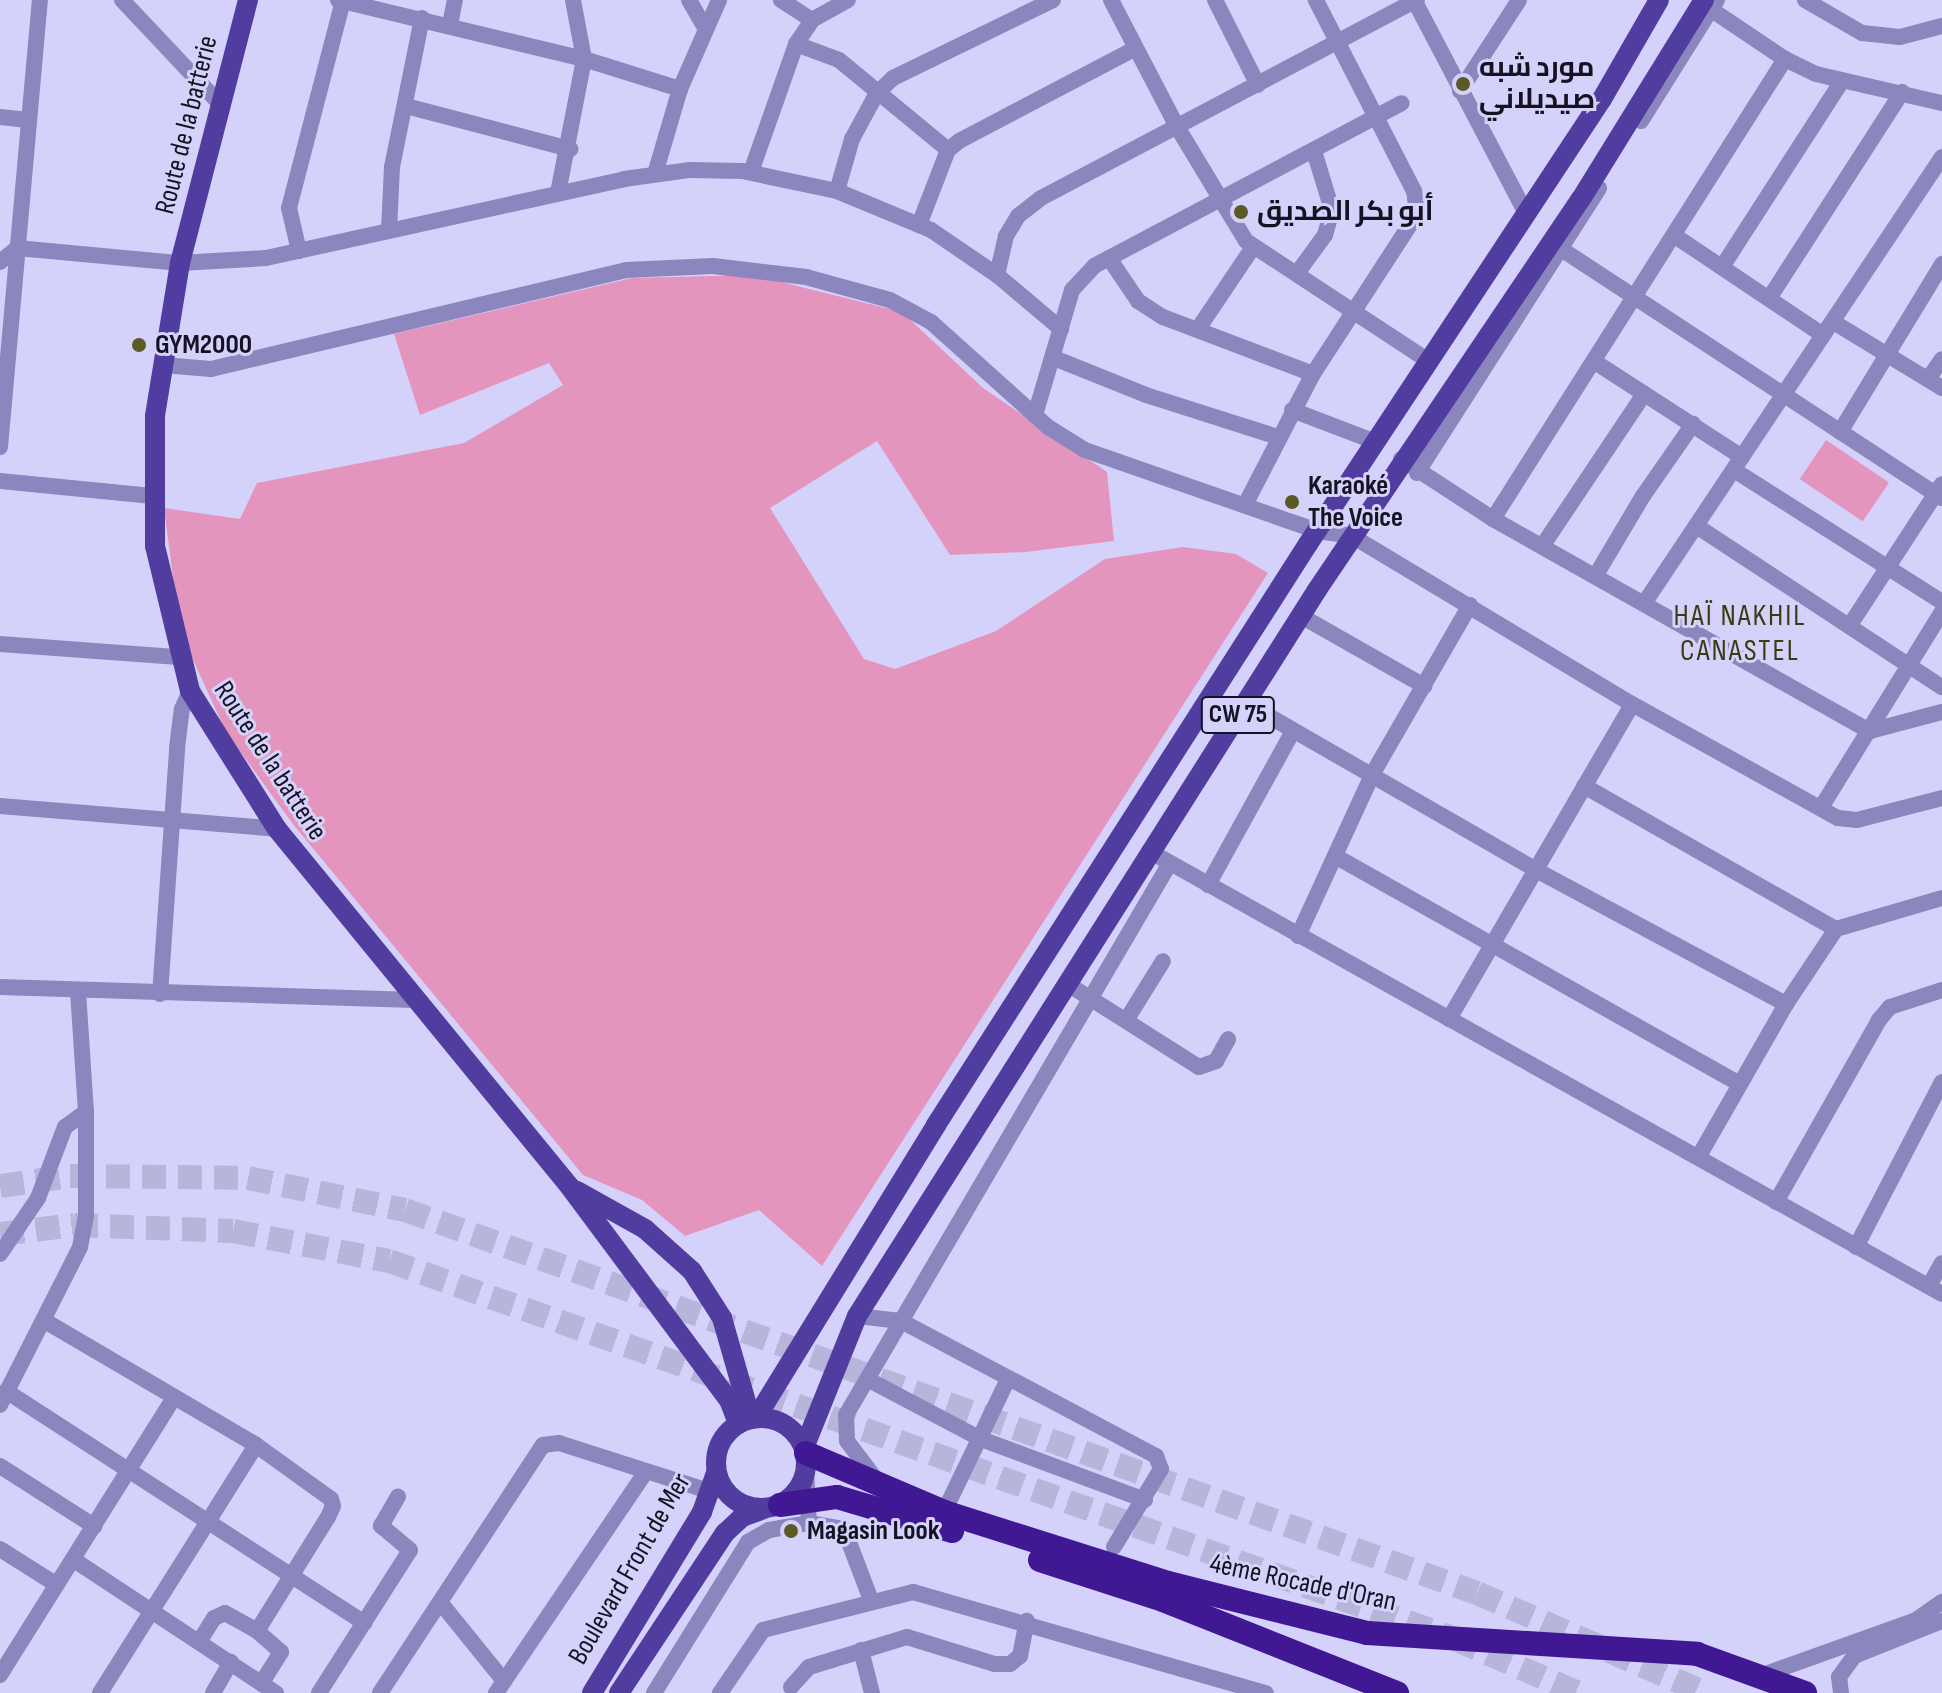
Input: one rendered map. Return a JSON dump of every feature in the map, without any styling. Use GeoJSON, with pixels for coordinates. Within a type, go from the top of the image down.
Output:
{"type":"FeatureCollection","features":[{"type":"Feature","properties":{"kind":"highway","name":"4ème Rocade d'Oran"},"geometry":{"type":"LineString","coordinates":[[805,1457],[944,1512],[1168,1583],[1367,1633],[1632,1646],[1697,1654],[1805,1693]]}},
{"type":"Feature","properties":{"kind":"highway","name":"4ème Rocade d'Oran"},"geometry":{"type":"LineString","coordinates":[[772,1507],[807,1498],[866,1503],[1163,1600],[1397,1693]]}},
{"type":"Feature","properties":{"kind":"main road","name":"Route de la batterie"},"geometry":{"type":"LineString","coordinates":[[248,0],[180,263],[155,416],[152,496],[155,546],[179,657],[190,691],[277,829],[570,1187],[729,1400],[748,1420]]}},
{"type":"Feature","properties":{"kind":"main road"},"geometry":{"type":"LineString","coordinates":[[772,1507],[738,1503],[714,1482],[717,1450],[748,1420],[1317,531],[1525,211],[1602,99],[1659,0]]}},
{"type":"Feature","properties":{"kind":"main road","name":"CW 75"},"geometry":{"type":"LineString","coordinates":[[805,1457],[857,1316],[1149,851],[1352,536],[1409,466],[1556,246],[1707,2]]}},
{"type":"Feature","properties":{"kind":"main road"},"geometry":{"type":"LineString","coordinates":[[570,1187],[645,1229],[692,1271],[722,1318],[748,1420]]}},
{"type":"Feature","properties":{"kind":"main road"},"geometry":{"type":"LineString","coordinates":[[619,1693],[725,1533],[742,1517],[772,1507],[797,1491],[805,1457],[784,1424],[748,1420]]}},
{"type":"Feature","properties":{"kind":"main road","name":"Boulevard Front de Mer"},"geometry":{"type":"LineString","coordinates":[[592,1693],[714,1482]]}},
{"type":"Feature","properties":{"kind":"street"},"geometry":{"type":"LineString","coordinates":[[0,447],[40,0]]}},
{"type":"Feature","properties":{"kind":"street"},"geometry":{"type":"LineString","coordinates":[[299,251],[290,222],[292,195],[340,0],[584,59],[680,89]]}},
{"type":"Feature","properties":{"kind":"street"},"geometry":{"type":"LineString","coordinates":[[450,25],[455,0]]}},
{"type":"Feature","properties":{"kind":"street"},"geometry":{"type":"LineString","coordinates":[[558,193],[570,149],[584,59],[573,0]]}},
{"type":"Feature","properties":{"kind":"street"},"geometry":{"type":"LineString","coordinates":[[689,0],[706,30]]}},
{"type":"Feature","properties":{"kind":"street"},"geometry":{"type":"LineString","coordinates":[[655,174],[680,89],[719,0]]}},
{"type":"Feature","properties":{"kind":"street"},"geometry":{"type":"LineString","coordinates":[[781,0],[812,20]]}},
{"type":"Feature","properties":{"kind":"street"},"geometry":{"type":"LineString","coordinates":[[751,172],[796,44],[812,20],[848,0]]}},
{"type":"Feature","properties":{"kind":"street"},"geometry":{"type":"LineString","coordinates":[[837,191],[852,139],[877,93],[893,78],[1053,0]]}},
{"type":"Feature","properties":{"kind":"street"},"geometry":{"type":"LineString","coordinates":[[1111,0],[1134,49],[1219,201],[1253,247],[1298,272],[1429,361]]}},
{"type":"Feature","properties":{"kind":"street"},"geometry":{"type":"LineString","coordinates":[[1215,0],[1258,85]]}},
{"type":"Feature","properties":{"kind":"street"},"geometry":{"type":"LineString","coordinates":[[1246,503],[1313,374],[1417,214],[1414,191],[1316,0]]}},
{"type":"Feature","properties":{"kind":"street"},"geometry":{"type":"LineString","coordinates":[[1460,91],[1519,0]]}},
{"type":"Feature","properties":{"kind":"street"},"geometry":{"type":"LineString","coordinates":[[1805,0],[1862,33],[1900,37],[1942,26]]}},
{"type":"Feature","properties":{"kind":"street"},"geometry":{"type":"LineString","coordinates":[[997,275],[1006,236],[1018,216],[1041,198],[1415,1],[1525,211]]}},
{"type":"Feature","properties":{"kind":"street"},"geometry":{"type":"LineString","coordinates":[[1707,2],[1785,59],[1841,82],[1902,92],[1942,103]]}},
{"type":"Feature","properties":{"kind":"street"},"geometry":{"type":"LineString","coordinates":[[130,3],[221,105]]}},
{"type":"Feature","properties":{"kind":"street"},"geometry":{"type":"LineString","coordinates":[[389,230],[390,178],[422,18]]}},
{"type":"Feature","properties":{"kind":"street"},"geometry":{"type":"LineString","coordinates":[[796,44],[839,60],[948,150]]}},
{"type":"Feature","properties":{"kind":"street"},"geometry":{"type":"LineString","coordinates":[[919,225],[948,150],[1134,49]]}},
{"type":"Feature","properties":{"kind":"street"},"geometry":{"type":"LineString","coordinates":[[1493,519],[1785,59]]}},
{"type":"Feature","properties":{"kind":"street"},"geometry":{"type":"LineString","coordinates":[[1722,267],[1841,82]]}},
{"type":"Feature","properties":{"kind":"street"},"geometry":{"type":"LineString","coordinates":[[1770,297],[1902,92]]}},
{"type":"Feature","properties":{"kind":"street"},"geometry":{"type":"LineString","coordinates":[[1035,415],[1072,290],[1094,266],[1402,103]]}},
{"type":"Feature","properties":{"kind":"street"},"geometry":{"type":"LineString","coordinates":[[406,106],[570,149]]}},
{"type":"Feature","properties":{"kind":"street"},"geometry":{"type":"LineString","coordinates":[[0,117],[28,120]]}},
{"type":"Feature","properties":{"kind":"street"},"geometry":{"type":"LineString","coordinates":[[1298,272],[1325,235],[1332,210],[1314,151]]}},
{"type":"Feature","properties":{"kind":"street"},"geometry":{"type":"LineString","coordinates":[[1645,602],[1698,527],[1942,157]]}},
{"type":"Feature","properties":{"kind":"street"},"geometry":{"type":"LineString","coordinates":[[0,262],[17,248],[180,263],[245,261],[655,174],[751,172],[837,191],[919,225],[997,275],[1061,329]]}},
{"type":"Feature","properties":{"kind":"street"},"geometry":{"type":"LineString","coordinates":[[1675,236],[1770,297],[1935,384],[1942,359]]}},
{"type":"Feature","properties":{"kind":"street"},"geometry":{"type":"LineString","coordinates":[[1556,246],[1840,432],[1940,492],[1850,625]]}},
{"type":"Feature","properties":{"kind":"street"},"geometry":{"type":"LineString","coordinates":[[1198,329],[1253,247]]}},
{"type":"Feature","properties":{"kind":"street"},"geometry":{"type":"LineString","coordinates":[[1109,258],[1138,301],[1163,317],[1313,374]]}},
{"type":"Feature","properties":{"kind":"street"},"geometry":{"type":"LineString","coordinates":[[1840,432],[1942,264]]}},
{"type":"Feature","properties":{"kind":"street"},"geometry":{"type":"LineString","coordinates":[[163,365],[211,369],[626,270],[713,266],[770,270],[890,300],[931,322],[1035,415],[1085,450],[1246,503],[1317,531],[1352,536],[1632,704],[1822,806],[1838,818],[1857,820],[1942,798]]}},
{"type":"Feature","properties":{"kind":"street"},"geometry":{"type":"LineString","coordinates":[[1054,358],[1146,395],[1278,437]]}},
{"type":"Feature","properties":{"kind":"street"},"geometry":{"type":"LineString","coordinates":[[1595,362],[1693,424],[1738,463],[1887,568],[1942,602]]}},
{"type":"Feature","properties":{"kind":"street"},"geometry":{"type":"LineString","coordinates":[[1543,545],[1644,394]]}},
{"type":"Feature","properties":{"kind":"street"},"geometry":{"type":"LineString","coordinates":[[1292,410],[1376,442]]}},
{"type":"Feature","properties":{"kind":"street"},"geometry":{"type":"LineString","coordinates":[[1596,575],[1693,424]]}},
{"type":"Feature","properties":{"kind":"street"},"geometry":{"type":"LineString","coordinates":[[1409,466],[1493,519],[1870,731],[1942,712]]}},
{"type":"Feature","properties":{"kind":"street"},"geometry":{"type":"LineString","coordinates":[[0,481],[152,496]]}},
{"type":"Feature","properties":{"kind":"street"},"geometry":{"type":"LineString","coordinates":[[1698,527],[1910,663],[1942,687]]}},
{"type":"Feature","properties":{"kind":"street"},"geometry":{"type":"LineString","coordinates":[[1298,936],[1373,773],[1470,605]]}},
{"type":"Feature","properties":{"kind":"street"},"geometry":{"type":"LineString","coordinates":[[1822,806],[1942,612]]}},
{"type":"Feature","properties":{"kind":"street"},"geometry":{"type":"LineString","coordinates":[[1301,616],[1424,686]]}},
{"type":"Feature","properties":{"kind":"street"},"geometry":{"type":"LineString","coordinates":[[0,644],[179,657]]}},
{"type":"Feature","properties":{"kind":"street"},"geometry":{"type":"LineString","coordinates":[[160,994],[180,718],[190,691]]}},
{"type":"Feature","properties":{"kind":"street"},"geometry":{"type":"LineString","coordinates":[[1246,703],[1373,773],[1536,870],[1786,1004]]}},
{"type":"Feature","properties":{"kind":"street"},"geometry":{"type":"LineString","coordinates":[[1449,1019],[1632,704]]}},
{"type":"Feature","properties":{"kind":"street"},"geometry":{"type":"LineString","coordinates":[[1208,885],[1293,731]]}},
{"type":"Feature","properties":{"kind":"street"},"geometry":{"type":"LineString","coordinates":[[1584,786],[1836,929]]}},
{"type":"Feature","properties":{"kind":"street"},"geometry":{"type":"LineString","coordinates":[[0,806],[172,817],[277,829]]}},
{"type":"Feature","properties":{"kind":"street"},"geometry":{"type":"LineString","coordinates":[[1149,851],[1936,1290],[1942,1263]]}},
{"type":"Feature","properties":{"kind":"street"},"geometry":{"type":"LineString","coordinates":[[1335,856],[1738,1083]]}},
{"type":"Feature","properties":{"kind":"street"},"geometry":{"type":"LineString","coordinates":[[886,1489],[852,1451],[843,1428],[901,1321],[1170,863]]}},
{"type":"Feature","properties":{"kind":"street"},"geometry":{"type":"LineString","coordinates":[[1699,1156],[1738,1083],[1836,929],[1942,898]]}},
{"type":"Feature","properties":{"kind":"street"},"geometry":{"type":"LineString","coordinates":[[1127,1019],[1163,961]]}},
{"type":"Feature","properties":{"kind":"street"},"geometry":{"type":"LineString","coordinates":[[1066,983],[1203,1068],[1216,1061],[1228,1039]]}},
{"type":"Feature","properties":{"kind":"street"},"geometry":{"type":"LineString","coordinates":[[0,987],[415,1000]]}},
{"type":"Feature","properties":{"kind":"street"},"geometry":{"type":"LineString","coordinates":[[1776,1202],[1879,1020],[1890,1007],[1942,990]]}},
{"type":"Feature","properties":{"kind":"street"},"geometry":{"type":"LineString","coordinates":[[78,991],[86,1112],[86,1217],[80,1247],[45,1321],[3,1398],[131,1469],[365,1623]]}},
{"type":"Feature","properties":{"kind":"street"},"geometry":{"type":"LineString","coordinates":[[1856,1247],[1942,1082]]}},
{"type":"Feature","properties":{"kind":"street"},"geometry":{"type":"LineString","coordinates":[[0,1254],[38,1198],[65,1127],[86,1112]]}},
{"type":"Feature","properties":{"kind":"street"},"geometry":{"type":"LineString","coordinates":[[857,1316],[901,1321],[1153,1453],[1161,1469],[1114,1547]]}},
{"type":"Feature","properties":{"kind":"street"},"geometry":{"type":"LineString","coordinates":[[45,1321],[256,1445],[325,1492],[333,1506],[257,1631]]}},
{"type":"Feature","properties":{"kind":"street"},"geometry":{"type":"LineString","coordinates":[[944,1512],[1008,1379]]}},
{"type":"Feature","properties":{"kind":"street"},"geometry":{"type":"LineString","coordinates":[[869,1380],[981,1439],[1145,1500]]}},
{"type":"Feature","properties":{"kind":"street"},"geometry":{"type":"LineString","coordinates":[[0,1675],[173,1399]]}},
{"type":"Feature","properties":{"kind":"street"},"geometry":{"type":"LineString","coordinates":[[380,1693],[543,1445],[559,1443],[645,1473],[714,1482]]}},
{"type":"Feature","properties":{"kind":"street"},"geometry":{"type":"LineString","coordinates":[[100,1693],[256,1445]]}},
{"type":"Feature","properties":{"kind":"street"},"geometry":{"type":"LineString","coordinates":[[805,1457],[809,1523]]}},
{"type":"Feature","properties":{"kind":"street"},"geometry":{"type":"LineString","coordinates":[[0,1466],[94,1526]]}},
{"type":"Feature","properties":{"kind":"street"},"geometry":{"type":"LineString","coordinates":[[440,1602],[500,1687],[645,1473]]}},
{"type":"Feature","properties":{"kind":"street"},"geometry":{"type":"LineString","coordinates":[[319,1693],[410,1550],[381,1526],[398,1496]]}},
{"type":"Feature","properties":{"kind":"street"},"geometry":{"type":"LineString","coordinates":[[654,1693],[748,1542],[769,1530],[809,1523],[844,1529],[871,1600]]}},
{"type":"Feature","properties":{"kind":"street"},"geometry":{"type":"LineString","coordinates":[[0,1549],[57,1585]]}},
{"type":"Feature","properties":{"kind":"street"},"geometry":{"type":"LineString","coordinates":[[74,1560],[276,1693]]}},
{"type":"Feature","properties":{"kind":"street"},"geometry":{"type":"LineString","coordinates":[[720,1693],[763,1630],[871,1600],[926,1594],[1266,1693]]}},
{"type":"Feature","properties":{"kind":"street"},"geometry":{"type":"LineString","coordinates":[[1841,1693],[1839,1677],[1854,1656],[1920,1626],[1942,1602]]}},
{"type":"Feature","properties":{"kind":"street"},"geometry":{"type":"LineString","coordinates":[[199,1642],[214,1618],[225,1613],[257,1631],[281,1652],[262,1683]]}},
{"type":"Feature","properties":{"kind":"street"},"geometry":{"type":"LineString","coordinates":[[792,1691],[809,1667],[915,1637],[995,1664],[1010,1664],[1020,1656],[1027,1621]]}},
{"type":"Feature","properties":{"kind":"street"},"geometry":{"type":"LineString","coordinates":[[1760,1676],[1942,1621]]}},
{"type":"Feature","properties":{"kind":"street"},"geometry":{"type":"LineString","coordinates":[[861,1650],[872,1693]]}},
{"type":"Feature","properties":{"kind":"street"},"geometry":{"type":"LineString","coordinates":[[213,1693],[231,1662]]}},
{"type":"Feature","properties":{"kind":"shaded area"},"geometry":{"type":"Polygon","coordinates":[[[753,275],[902,312],[983,388],[1107,472],[1114,541],[1026,552],[950,555],[877,441],[770,508],[864,659],[895,669],[996,631],[1105,559],[1183,547],[1236,554],[1268,573],[822,1266],[759,1210],[685,1236],[642,1200],[583,1175],[292,823],[226,732],[180,631],[164,508],[240,519],[257,483],[464,443],[563,385],[549,363],[420,415],[394,334],[632,278],[753,275]]]}},
{"type":"Feature","properties":{"kind":"shaded area"},"geometry":{"type":"Polygon","coordinates":[[[1826,440],[1889,482],[1863,521],[1800,479],[1826,440]]]}},
{"type":"Feature","properties":{"kind":"tunnel"},"geometry":{"type":"LineString","coordinates":[[0,1186],[70,1176],[248,1178],[405,1210],[1477,1593],[1705,1693]]}},
{"type":"Feature","properties":{"kind":"tunnel"},"geometry":{"type":"LineString","coordinates":[[0,1234],[74,1225],[233,1231],[389,1261],[1455,1639],[1578,1693]]}},
{"type":"Feature","properties":{"kind":"place","name":"مورد شبه صيديلاني"},"geometry":{"type":"Point","coordinates":[1463,84]}},
{"type":"Feature","properties":{"kind":"place","name":"أبو بكر الصديق"},"geometry":{"type":"Point","coordinates":[1241,212]}},
{"type":"Feature","properties":{"kind":"place","name":"GYM2000"},"geometry":{"type":"Point","coordinates":[139,345]}},
{"type":"Feature","properties":{"kind":"place","name":"Karaoké The Voice"},"geometry":{"type":"Point","coordinates":[1292,502]}},
{"type":"Feature","properties":{"kind":"place","name":"Magasin Look"},"geometry":{"type":"Point","coordinates":[791,1531]}},
{"type":"Feature","properties":{"kind":"district","name":"HAÏ NAKHIL CANASTEL"},"geometry":{"type":"Point","coordinates":[1740,633]}}]}
